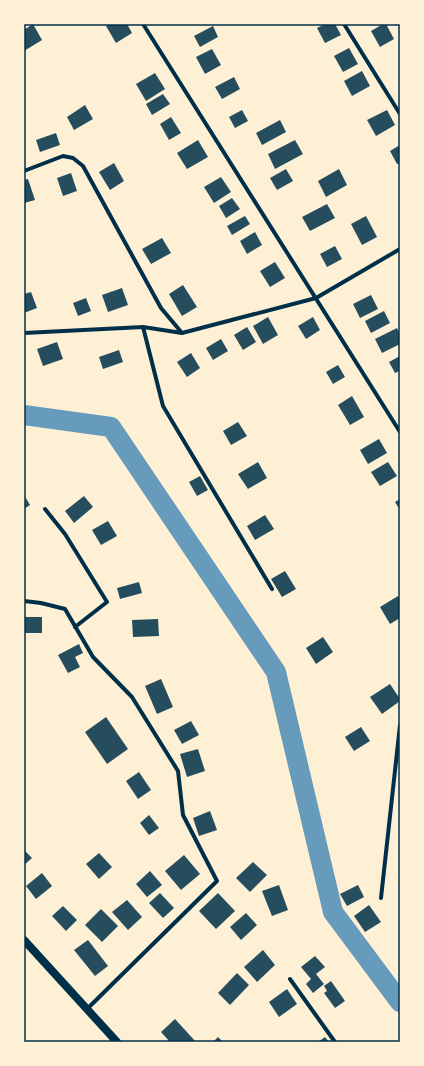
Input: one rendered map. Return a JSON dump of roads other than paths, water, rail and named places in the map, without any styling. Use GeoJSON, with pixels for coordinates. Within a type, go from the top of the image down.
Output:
{"type":"FeatureCollection","features":[{"type":"Feature","properties":{"kind":"main road"},"geometry":{"type":"LineString","coordinates":[[24,940],[117,1042]]}},
{"type":"Feature","properties":{"kind":"street"},"geometry":{"type":"LineString","coordinates":[[143,24],[400,432]]}},
{"type":"Feature","properties":{"kind":"street"},"geometry":{"type":"LineString","coordinates":[[344,24],[400,114]]}},
{"type":"Feature","properties":{"kind":"street"},"geometry":{"type":"LineString","coordinates":[[24,171],[63,156],[73,158],[83,166],[161,308],[182,333]]}},
{"type":"Feature","properties":{"kind":"street"},"geometry":{"type":"LineString","coordinates":[[24,333],[143,327],[182,333],[316,298],[400,249]]}},
{"type":"Feature","properties":{"kind":"street"},"geometry":{"type":"LineString","coordinates":[[143,327],[163,406],[272,589]]}},
{"type":"Feature","properties":{"kind":"street"},"geometry":{"type":"LineString","coordinates":[[45,509],[65,534],[107,602],[75,627]]}},
{"type":"Feature","properties":{"kind":"street"},"geometry":{"type":"LineString","coordinates":[[24,601],[41,603],[65,609],[93,657],[132,697],[178,771],[183,814],[217,881],[86,1009]]}},
{"type":"Feature","properties":{"kind":"street"},"geometry":{"type":"LineString","coordinates":[[381,898],[400,725]]}},
{"type":"Feature","properties":{"kind":"street"},"geometry":{"type":"LineString","coordinates":[[290,979],[335,1042]]}},
{"type":"Feature","properties":{"kind":"waterway"},"geometry":{"type":"LineString","coordinates":[[24,415],[111,427],[276,672],[333,912],[400,1002]]}}]}
